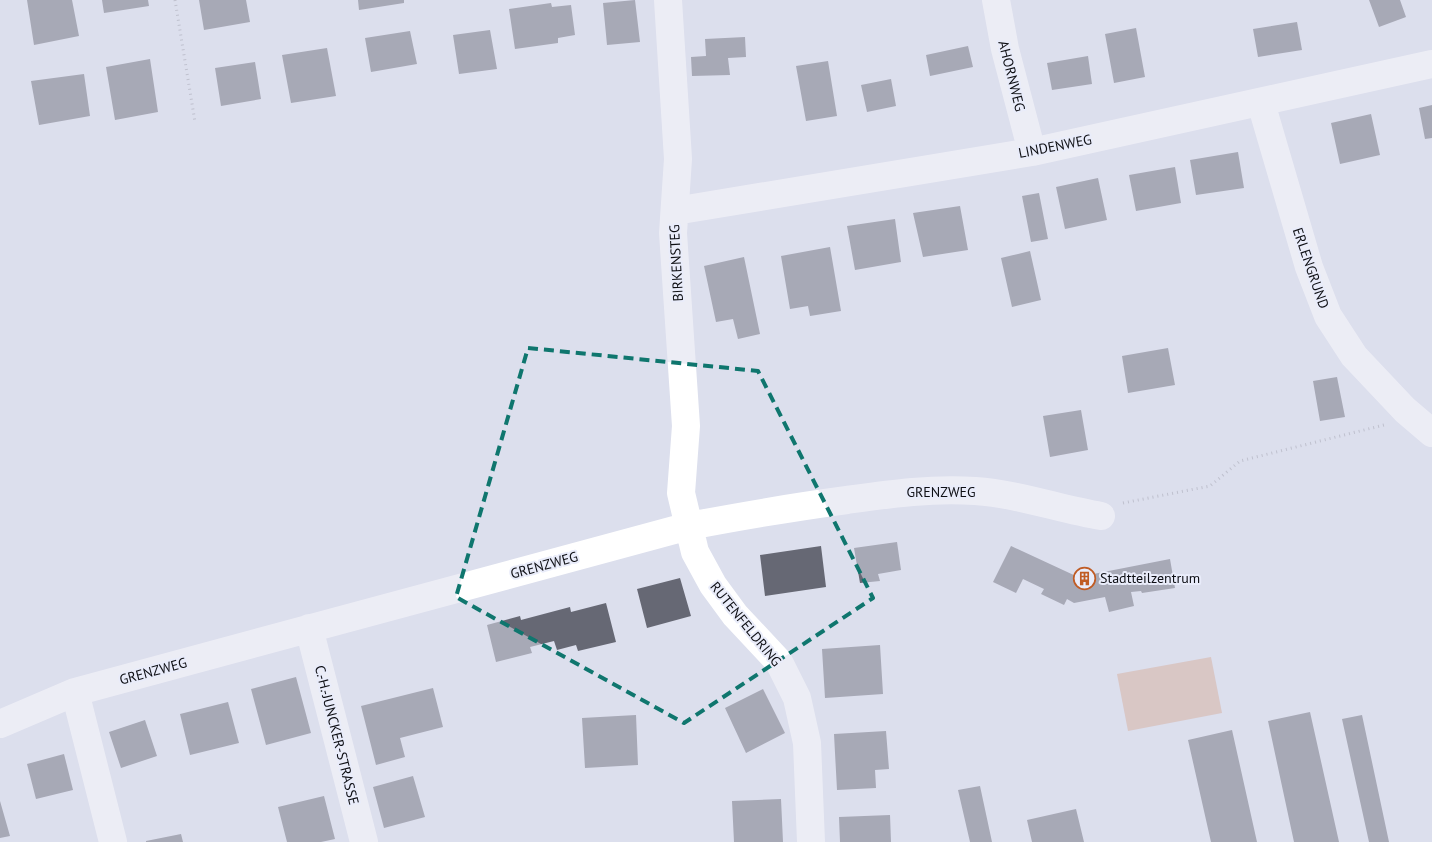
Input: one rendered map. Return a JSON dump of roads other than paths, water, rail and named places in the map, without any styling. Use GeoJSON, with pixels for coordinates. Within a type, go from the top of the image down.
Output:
{"type":"FeatureCollection","features":[{"type":"Feature","properties":{"kind":"street","name":"BIRKENSTEG"},"geometry":{"type":"LineString","coordinates":[[668,0],[678,158],[674,234],[686,426],[681,493],[689,526]]}},
{"type":"Feature","properties":{"kind":"street","name":"AHORNWEG"},"geometry":{"type":"LineString","coordinates":[[996,0],[1005,49],[1032,152]]}},
{"type":"Feature","properties":{"kind":"street","name":"LINDENWEG"},"geometry":{"type":"LineString","coordinates":[[675,211],[1032,152],[1432,64]]}},
{"type":"Feature","properties":{"kind":"street","name":"ERLENGRUND"},"geometry":{"type":"LineString","coordinates":[[1260,103],[1309,267],[1328,316],[1354,356],[1405,410],[1432,433]]}},
{"type":"Feature","properties":{"kind":"street","name":"GRENZWEG"},"geometry":{"type":"LineString","coordinates":[[0,724],[75,692],[689,526],[766,511],[922,489],[975,491],[1028,498],[1073,511],[1101,516]]}},
{"type":"Feature","properties":{"kind":"street","name":"RUTENFELDRING"},"geometry":{"type":"LineString","coordinates":[[689,526],[695,552],[713,585],[735,615],[779,662],[797,698],[807,743],[811,842]]}},
{"type":"Feature","properties":{"kind":"street","name":"C.-H.-JUNCKER-STRASSE"},"geometry":{"type":"LineString","coordinates":[[310,628],[364,842]]}},
{"type":"Feature","properties":{"kind":"street"},"geometry":{"type":"LineString","coordinates":[[75,692],[113,842]]}},
{"type":"Feature","properties":{"kind":"place","name":"Stadtteilzentrum"},"geometry":{"type":"Point","coordinates":[1084,578]}}]}
